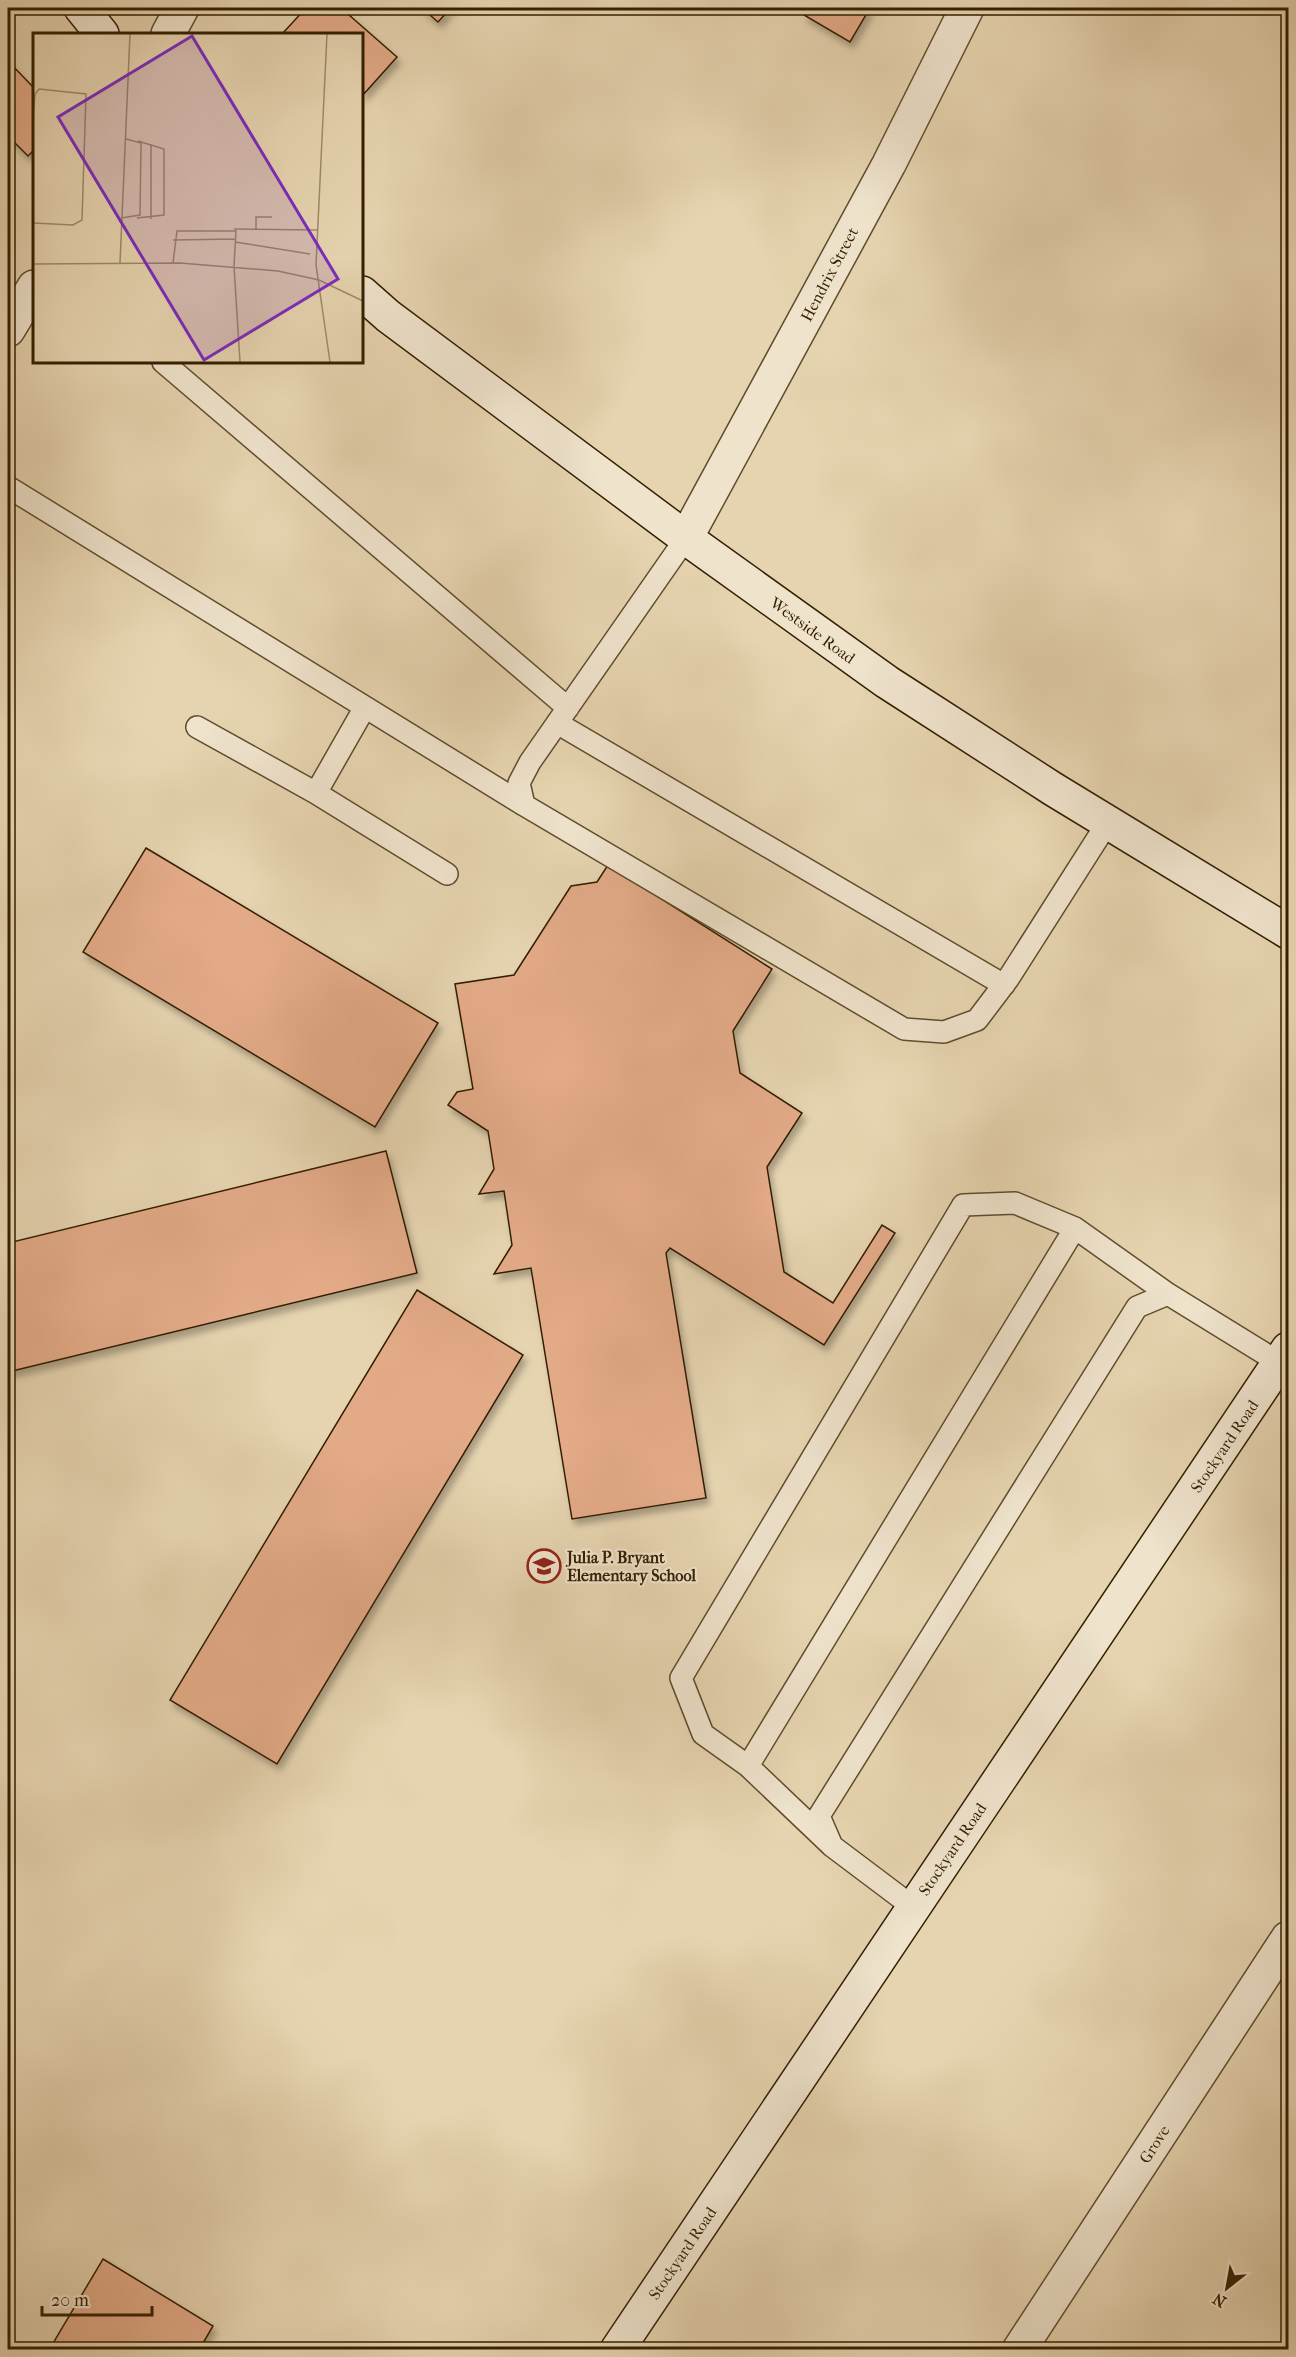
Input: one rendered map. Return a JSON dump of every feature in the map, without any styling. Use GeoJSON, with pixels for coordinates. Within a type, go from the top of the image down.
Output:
{"type":"FeatureCollection","features":[{"type":"Feature","properties":{"kind":"street"},"geometry":{"type":"LineString","coordinates":[[81,8],[101,33]]}},
{"type":"Feature","properties":{"kind":"street"},"geometry":{"type":"LineString","coordinates":[[169,33],[182,8]]}},
{"type":"Feature","properties":{"kind":"street","name":"Hendrix Street"},"geometry":{"type":"LineString","coordinates":[[686,538],[889,164],[967,8]]}},
{"type":"Feature","properties":{"kind":"street"},"geometry":{"type":"LineString","coordinates":[[8,330],[33,289]]}},
{"type":"Feature","properties":{"kind":"street","name":"Westside Road"},"geometry":{"type":"LineString","coordinates":[[363,294],[388,316],[686,538],[887,682],[1108,822],[1288,932]]}},
{"type":"Feature","properties":{"kind":"street","name":"Stockyard Road"},"geometry":{"type":"LineString","coordinates":[[617,2349],[1284,1356]]}},
{"type":"Feature","properties":{"kind":"street","name":"Grove"},"geometry":{"type":"LineString","coordinates":[[1019,2349],[1288,1938]]}},
{"type":"Feature","properties":{"kind":"lane"},"geometry":{"type":"LineString","coordinates":[[164,363],[562,715],[1004,984]]}},
{"type":"Feature","properties":{"kind":"lane"},"geometry":{"type":"LineString","coordinates":[[8,486],[524,805],[904,1029],[944,1032],[977,1020],[1004,984],[1108,822]]}},
{"type":"Feature","properties":{"kind":"lane"},"geometry":{"type":"LineString","coordinates":[[524,805],[519,783],[530,762],[686,538]]}},
{"type":"Feature","properties":{"kind":"lane"},"geometry":{"type":"LineString","coordinates":[[316,794],[365,707]]}},
{"type":"Feature","properties":{"kind":"lane"},"geometry":{"type":"LineString","coordinates":[[197,727],[316,794],[447,874]]}},
{"type":"Feature","properties":{"kind":"lane"},"geometry":{"type":"LineString","coordinates":[[913,1907],[832,1846],[748,1766],[703,1734],[681,1678],[963,1205],[1016,1203],[1075,1228],[1168,1294],[1284,1356]]}},
{"type":"Feature","properties":{"kind":"lane"},"geometry":{"type":"LineString","coordinates":[[748,1766],[1075,1228]]}},
{"type":"Feature","properties":{"kind":"lane"},"geometry":{"type":"LineString","coordinates":[[832,1846],[819,1816],[1137,1307],[1168,1294]]}},
{"type":"Feature","properties":{"kind":"building"},"geometry":{"type":"Polygon","coordinates":[[[306,8],[341,8],[397,57],[363,95],[363,33],[283,33],[306,8]]]}},
{"type":"Feature","properties":{"kind":"building"},"geometry":{"type":"Polygon","coordinates":[[[422,8],[451,8],[438,22],[422,8]]]}},
{"type":"Feature","properties":{"kind":"building"},"geometry":{"type":"Polygon","coordinates":[[[809,8],[870,8],[850,42],[804,15],[809,8]]]}},
{"type":"Feature","properties":{"kind":"building"},"geometry":{"type":"Polygon","coordinates":[[[8,61],[33,87],[33,151],[28,156],[8,136],[8,61]]]}},
{"type":"Feature","properties":{"kind":"building"},"geometry":{"type":"Polygon","coordinates":[[[146,848],[438,1023],[375,1127],[83,952],[146,848]]]}},
{"type":"Feature","properties":{"kind":"building"},"geometry":{"type":"Polygon","coordinates":[[[608,865],[772,969],[733,1031],[740,1073],[802,1113],[767,1167],[784,1272],[833,1303],[882,1225],[895,1233],[824,1345],[670,1248],[666,1253],[706,1498],[572,1519],[531,1268],[494,1274],[512,1245],[504,1191],[479,1194],[494,1169],[488,1131],[448,1105],[457,1092],[473,1089],[455,984],[514,975],[571,886],[597,882],[608,865]]]}},
{"type":"Feature","properties":{"kind":"building"},"geometry":{"type":"Polygon","coordinates":[[[386,1151],[417,1273],[8,1372],[8,1243],[386,1151]]]}},
{"type":"Feature","properties":{"kind":"building"},"geometry":{"type":"Polygon","coordinates":[[[417,1290],[523,1355],[277,1764],[170,1700],[417,1290]]]}},
{"type":"Feature","properties":{"kind":"building"},"geometry":{"type":"Polygon","coordinates":[[[103,2259],[213,2326],[199,2350],[49,2350],[103,2259]]]}},
{"type":"Feature","properties":{"kind":"place","name":"Julia P. Bryant Elementary School"},"geometry":{"type":"Point","coordinates":[544,1566]}}]}
